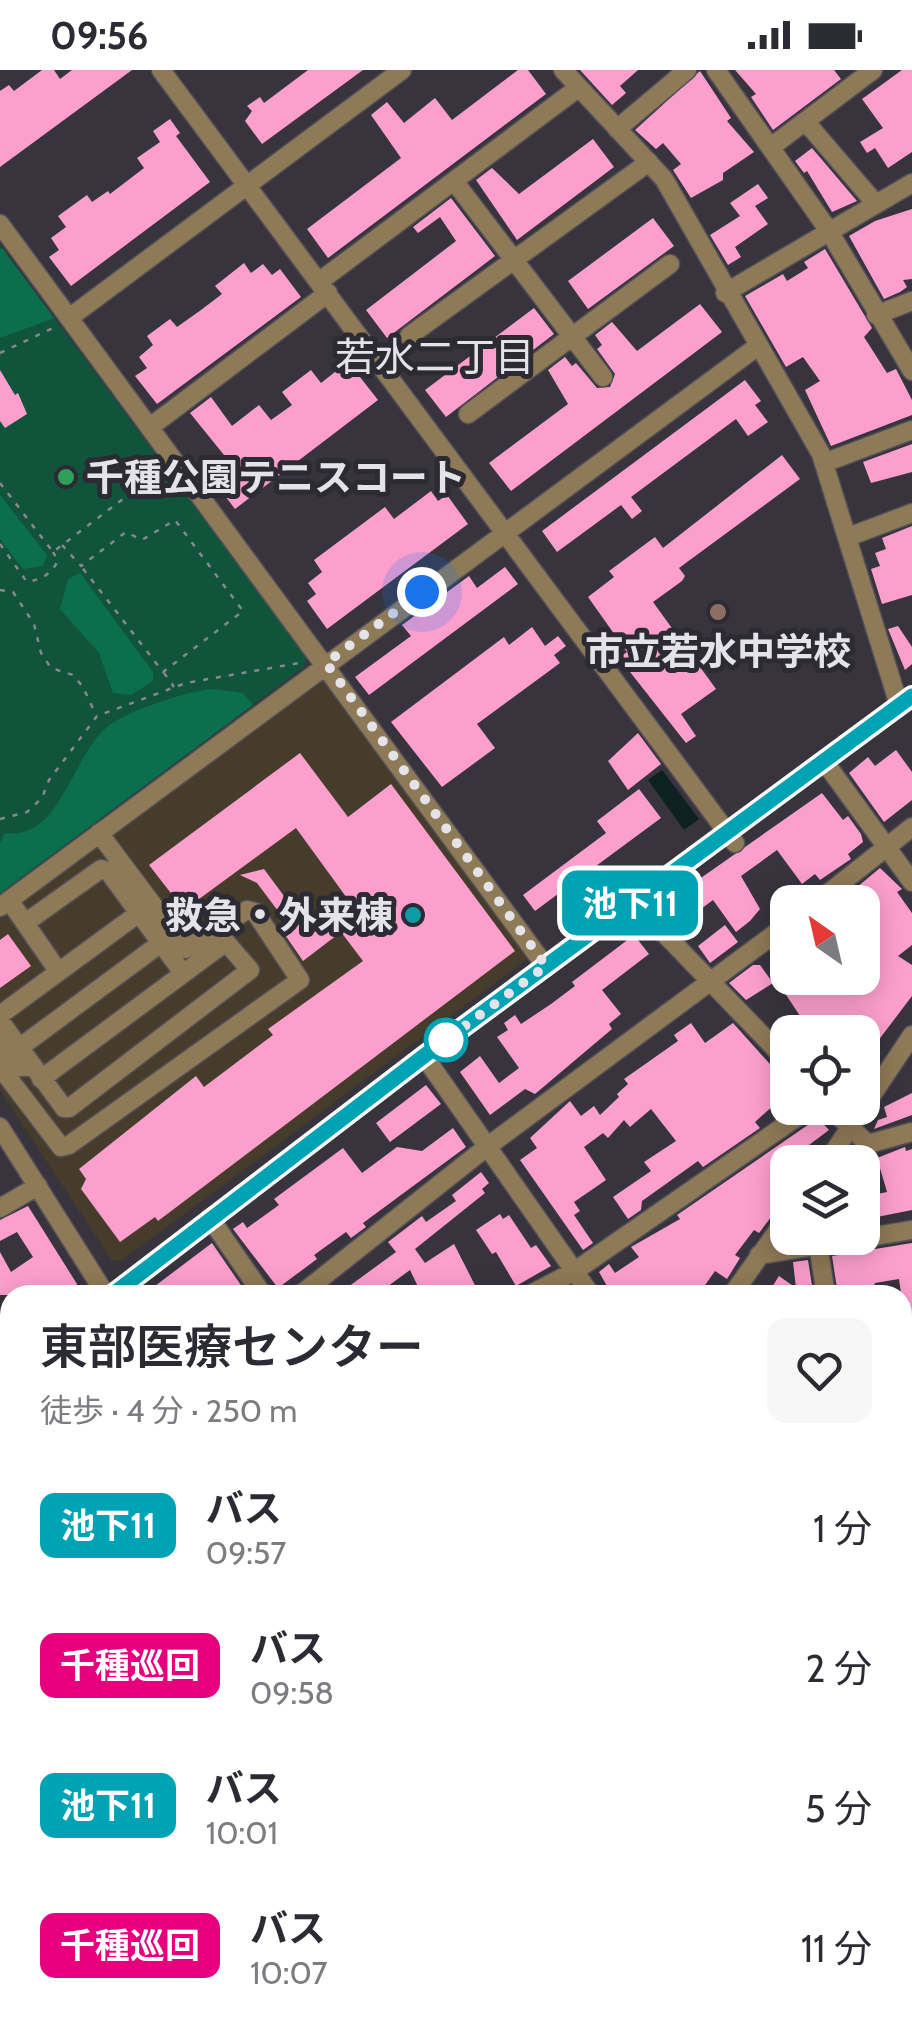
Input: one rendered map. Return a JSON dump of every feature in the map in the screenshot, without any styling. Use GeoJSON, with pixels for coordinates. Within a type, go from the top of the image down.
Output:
{"type":"FeatureCollection","features":[{"type":"Feature","properties":{"kind":"street"},"geometry":{"type":"LineString","coordinates":[[161,70],[731,837]]}},
{"type":"Feature","properties":{"kind":"street"},"geometry":{"type":"LineString","coordinates":[[69,318],[402,70]]}},
{"type":"Feature","properties":{"kind":"street"},"geometry":{"type":"LineString","coordinates":[[122,1285],[634,901],[731,837],[906,700],[846,543],[848,537],[824,463],[664,180],[563,70]]}},
{"type":"Feature","properties":{"kind":"street"},"geometry":{"type":"LineString","coordinates":[[617,129],[687,70]]}},
{"type":"Feature","properties":{"kind":"street"},"geometry":{"type":"LineString","coordinates":[[716,70],[829,231],[912,371]]}},
{"type":"Feature","properties":{"kind":"street"},"geometry":{"type":"LineString","coordinates":[[770,147],[873,70]]}},
{"type":"Feature","properties":{"kind":"street"},"geometry":{"type":"LineString","coordinates":[[150,426],[454,181],[578,88]]}},
{"type":"Feature","properties":{"kind":"street"},"geometry":{"type":"LineString","coordinates":[[805,121],[876,204]]}},
{"type":"Feature","properties":{"kind":"street"},"geometry":{"type":"LineString","coordinates":[[409,336],[649,162]]}},
{"type":"Feature","properties":{"kind":"street"},"geometry":{"type":"LineString","coordinates":[[454,181],[603,377]]}},
{"type":"Feature","properties":{"kind":"street"},"geometry":{"type":"LineString","coordinates":[[726,292],[912,183]]}},
{"type":"Feature","properties":{"kind":"street"},"geometry":{"type":"LineString","coordinates":[[0,224],[546,966]]}},
{"type":"Feature","properties":{"kind":"street"},"geometry":{"type":"LineString","coordinates":[[468,414],[670,264]]}},
{"type":"Feature","properties":{"kind":"street"},"geometry":{"type":"LineString","coordinates":[[876,315],[912,301]]}},
{"type":"Feature","properties":{"kind":"street"},"geometry":{"type":"LineString","coordinates":[[58,971],[25,924],[4,904],[758,346]]}},
{"type":"Feature","properties":{"kind":"street"},"geometry":{"type":"LineString","coordinates":[[824,463],[912,430]]}},
{"type":"Feature","properties":{"kind":"street"},"geometry":{"type":"LineString","coordinates":[[848,537],[912,513]]}},
{"type":"Feature","properties":{"kind":"street"},"geometry":{"type":"LineString","coordinates":[[824,761],[912,882]]}},
{"type":"Feature","properties":{"kind":"street"},"geometry":{"type":"LineString","coordinates":[[839,885],[912,827]]}},
{"type":"Feature","properties":{"kind":"street"},"geometry":{"type":"LineString","coordinates":[[0,1067],[60,1147],[68,1145],[300,980],[255,912],[246,910],[186,949],[98,833]]}},
{"type":"Feature","properties":{"kind":"street"},"geometry":{"type":"LineString","coordinates":[[25,924],[101,869],[108,871],[183,973]]}},
{"type":"Feature","properties":{"kind":"street"},"geometry":{"type":"LineString","coordinates":[[634,901],[770,1043]]}},
{"type":"Feature","properties":{"kind":"street"},"geometry":{"type":"LineString","coordinates":[[37,1073],[226,942],[250,970],[70,1108],[64,1108],[37,1073],[19,1048],[0,1018],[139,913]]}},
{"type":"Feature","properties":{"kind":"street"},"geometry":{"type":"LineString","coordinates":[[313,1285],[488,1146],[770,938]]}},
{"type":"Feature","properties":{"kind":"street"},"geometry":{"type":"LineString","coordinates":[[19,1048],[161,943]]}},
{"type":"Feature","properties":{"kind":"street"},"geometry":{"type":"LineString","coordinates":[[840,1145],[912,1035]]}},
{"type":"Feature","properties":{"kind":"street"},"geometry":{"type":"LineString","coordinates":[[0,1045],[18,1067],[37,1073]]}},
{"type":"Feature","properties":{"kind":"street"},"geometry":{"type":"LineString","coordinates":[[424,1056],[584,1285]]}},
{"type":"Feature","properties":{"kind":"street"},"geometry":{"type":"LineString","coordinates":[[549,1285],[574,1272],[786,1125]]}},
{"type":"Feature","properties":{"kind":"street"},"geometry":{"type":"LineString","coordinates":[[846,1125],[868,1144],[912,1132]]}},
{"type":"Feature","properties":{"kind":"street"},"geometry":{"type":"LineString","coordinates":[[0,1127],[102,1285]]}},
{"type":"Feature","properties":{"kind":"street"},"geometry":{"type":"LineString","coordinates":[[0,1208],[38,1186]]}},
{"type":"Feature","properties":{"kind":"street"},"geometry":{"type":"LineString","coordinates":[[210,1218],[257,1285]]}},
{"type":"Feature","properties":{"kind":"street"},"geometry":{"type":"LineString","coordinates":[[880,1234],[912,1230]]}},
{"type":"Feature","properties":{"kind":"street"},"geometry":{"type":"LineString","coordinates":[[739,1285],[770,1240]]}},
{"type":"Feature","properties":{"kind":"street"},"geometry":{"type":"LineString","coordinates":[[759,1254],[770,1252]]}},
{"type":"Feature","properties":{"kind":"street"},"geometry":{"type":"LineString","coordinates":[[820,1255],[824,1285]]}},
{"type":"Feature","properties":{"kind":"path"},"geometry":{"type":"LineString","coordinates":[[0,353],[69,318]]}},
{"type":"Feature","properties":{"kind":"path"},"geometry":{"type":"LineString","coordinates":[[53,552],[174,460]]}},
{"type":"Feature","properties":{"kind":"path"},"geometry":{"type":"LineString","coordinates":[[0,484],[58,560],[43,579],[27,582],[0,544]]}},
{"type":"Feature","properties":{"kind":"path"},"geometry":{"type":"LineString","coordinates":[[81,566],[126,532],[142,540],[175,520],[243,610],[163,672]]}},
{"type":"Feature","properties":{"kind":"path"},"geometry":{"type":"LineString","coordinates":[[62,545],[174,686]]}},
{"type":"Feature","properties":{"kind":"path"},"geometry":{"type":"LineString","coordinates":[[0,590],[14,592],[34,624],[40,653],[52,668],[72,676],[83,687],[96,716]]}},
{"type":"Feature","properties":{"kind":"path"},"geometry":{"type":"LineString","coordinates":[[0,819],[27,812],[42,798],[49,780],[96,716],[174,686],[313,661],[326,663]]}},
{"type":"Feature","properties":{"kind":"shaded area"},"geometry":{"type":"Polygon","coordinates":[[[317,681],[325,683],[526,952],[526,960],[121,1261],[111,1259],[0,1091],[0,918],[317,681]]]}},
{"type":"Feature","properties":{"kind":"shaded area"},"geometry":{"type":"Polygon","coordinates":[[[662,770],[699,819],[684,830],[648,780],[662,770]]]}},
{"type":"Feature","properties":{"kind":"green space"},"geometry":{"type":"Polygon","coordinates":[[[0,245],[306,656],[305,666],[0,894],[0,245]]]}},
{"type":"Feature","properties":{"kind":"green space"},"geometry":{"type":"Polygon","coordinates":[[[0,250],[54,318],[0,338],[0,250]]]}},
{"type":"Feature","properties":{"kind":"green space"},"geometry":{"type":"Polygon","coordinates":[[[0,495],[47,555],[43,566],[23,569],[0,539],[0,495]]]}},
{"type":"Feature","properties":{"kind":"green space"},"geometry":{"type":"Polygon","coordinates":[[[80,573],[153,672],[153,681],[131,695],[113,693],[99,653],[60,609],[68,579],[80,573]]]}},
{"type":"Feature","properties":{"kind":"green space"},"geometry":{"type":"Polygon","coordinates":[[[213,689],[243,693],[253,705],[0,893],[0,843],[5,833],[24,832],[52,811],[106,728],[157,703],[213,689]]]}},
{"type":"Feature","properties":{"kind":"building"},"geometry":{"type":"Polygon","coordinates":[[[42,70],[54,70],[60,79],[72,70],[132,70],[0,167],[0,91],[9,85],[14,91],[42,70]]]}},
{"type":"Feature","properties":{"kind":"building"},"geometry":{"type":"Polygon","coordinates":[[[308,70],[363,70],[262,144],[245,121],[252,111],[247,106],[260,97],[264,103],[308,70]]]}},
{"type":"Feature","properties":{"kind":"building"},"geometry":{"type":"Polygon","coordinates":[[[518,70],[528,70],[546,94],[328,258],[307,229],[401,158],[371,115],[387,102],[404,123],[435,98],[452,120],[518,70]]]}},
{"type":"Feature","properties":{"kind":"building"},"geometry":{"type":"Polygon","coordinates":[[[580,70],[638,70],[620,86],[626,93],[612,105],[580,70]]]}},
{"type":"Feature","properties":{"kind":"building"},"geometry":{"type":"Polygon","coordinates":[[[735,70],[834,70],[841,79],[773,130],[751,97],[756,94],[735,70]]]}},
{"type":"Feature","properties":{"kind":"building"},"geometry":{"type":"Polygon","coordinates":[[[902,70],[912,70],[912,152],[888,168],[875,148],[867,153],[860,142],[883,128],[862,99],[902,70]]]}},
{"type":"Feature","properties":{"kind":"building"},"geometry":{"type":"Polygon","coordinates":[[[700,71],[731,118],[727,121],[754,152],[723,173],[723,180],[691,198],[673,170],[681,164],[663,143],[656,149],[635,130],[700,71]]]}},
{"type":"Feature","properties":{"kind":"building"},"geometry":{"type":"Polygon","coordinates":[[[170,119],[180,133],[176,136],[210,182],[71,286],[49,257],[59,250],[51,238],[66,227],[58,216],[87,195],[92,202],[108,191],[110,194],[144,168],[137,158],[160,142],[153,131],[170,119]]]}},
{"type":"Feature","properties":{"kind":"building"},"geometry":{"type":"Polygon","coordinates":[[[593,139],[614,167],[517,240],[476,180],[492,168],[519,194],[593,139]]]}},
{"type":"Feature","properties":{"kind":"building"},"geometry":{"type":"Polygon","coordinates":[[[812,148],[857,201],[832,212],[807,171],[804,173],[795,161],[812,148]]]}},
{"type":"Feature","properties":{"kind":"building"},"geometry":{"type":"Polygon","coordinates":[[[758,184],[768,198],[755,206],[768,224],[735,247],[741,257],[728,265],[710,235],[740,216],[730,203],[758,184]]]}},
{"type":"Feature","properties":{"kind":"building"},"geometry":{"type":"Polygon","coordinates":[[[451,198],[495,256],[387,338],[366,310],[456,241],[440,217],[418,233],[413,227],[451,198]]]}},
{"type":"Feature","properties":{"kind":"building"},"geometry":{"type":"Polygon","coordinates":[[[912,209],[912,279],[903,280],[907,287],[884,299],[849,236],[875,221],[912,209]]]}},
{"type":"Feature","properties":{"kind":"building"},"geometry":{"type":"Polygon","coordinates":[[[653,218],[674,246],[588,309],[568,281],[653,218]]]}},
{"type":"Feature","properties":{"kind":"building"},"geometry":{"type":"Polygon","coordinates":[[[825,249],[872,328],[864,337],[887,373],[896,369],[912,400],[912,415],[831,446],[805,390],[820,381],[803,357],[786,367],[745,296],[783,274],[787,281],[808,268],[804,262],[825,249]]]}},
{"type":"Feature","properties":{"kind":"building"},"geometry":{"type":"Polygon","coordinates":[[[244,263],[251,273],[263,264],[272,275],[280,269],[301,297],[157,404],[135,376],[147,368],[139,357],[153,345],[147,336],[170,319],[177,327],[201,310],[222,294],[215,286],[244,263]]]}},
{"type":"Feature","properties":{"kind":"building"},"geometry":{"type":"Polygon","coordinates":[[[700,304],[722,332],[511,491],[489,463],[568,404],[548,370],[565,357],[572,366],[576,363],[597,388],[610,387],[615,374],[597,349],[602,345],[595,335],[612,322],[637,351],[700,304]]]}},
{"type":"Feature","properties":{"kind":"building"},"geometry":{"type":"Polygon","coordinates":[[[534,308],[554,334],[446,417],[425,390],[534,308]]]}},
{"type":"Feature","properties":{"kind":"building"},"geometry":{"type":"Polygon","coordinates":[[[340,368],[348,378],[356,372],[378,400],[235,509],[213,480],[224,471],[216,461],[224,455],[190,413],[211,397],[232,426],[259,405],[271,420],[292,405],[282,392],[311,370],[321,383],[340,368]]]}},
{"type":"Feature","properties":{"kind":"building"},"geometry":{"type":"Polygon","coordinates":[[[0,370],[15,395],[18,393],[27,414],[5,428],[0,421],[0,370]]]}},
{"type":"Feature","properties":{"kind":"building"},"geometry":{"type":"Polygon","coordinates":[[[745,380],[761,401],[755,405],[768,422],[748,436],[736,419],[631,497],[642,511],[632,519],[621,505],[557,552],[542,531],[745,380]]]}},
{"type":"Feature","properties":{"kind":"building"},"geometry":{"type":"Polygon","coordinates":[[[912,444],[912,472],[871,483],[863,462],[912,444]]]}},
{"type":"Feature","properties":{"kind":"building"},"geometry":{"type":"Polygon","coordinates":[[[782,455],[800,479],[679,568],[685,576],[682,581],[653,602],[716,689],[681,714],[696,736],[686,743],[619,658],[627,652],[588,597],[614,577],[609,571],[655,537],[663,548],[782,455]]]}},
{"type":"Feature","properties":{"kind":"building"},"geometry":{"type":"Polygon","coordinates":[[[431,491],[438,501],[447,495],[468,524],[327,629],[307,601],[316,594],[308,583],[322,572],[314,560],[385,507],[394,519],[431,491]]]}},
{"type":"Feature","properties":{"kind":"building"},"geometry":{"type":"Polygon","coordinates":[[[912,526],[912,595],[882,604],[871,569],[880,566],[875,553],[886,549],[882,538],[912,526]]]}},
{"type":"Feature","properties":{"kind":"building"},"geometry":{"type":"Polygon","coordinates":[[[505,567],[518,584],[369,695],[355,677],[411,636],[402,625],[469,576],[477,588],[505,567]]]}},
{"type":"Feature","properties":{"kind":"building"},"geometry":{"type":"Polygon","coordinates":[[[898,626],[912,647],[912,664],[905,670],[888,629],[898,626]]]}},
{"type":"Feature","properties":{"kind":"building"},"geometry":{"type":"Polygon","coordinates":[[[532,627],[545,646],[558,636],[566,646],[554,655],[560,663],[477,724],[495,748],[442,787],[391,722],[504,637],[509,645],[532,627]]]}},
{"type":"Feature","properties":{"kind":"building"},"geometry":{"type":"Polygon","coordinates":[[[638,733],[661,764],[628,790],[608,761],[638,733]]]}},
{"type":"Feature","properties":{"kind":"building"},"geometry":{"type":"Polygon","coordinates":[[[896,750],[912,772],[912,800],[884,822],[849,773],[868,757],[875,766],[896,750]]]}},
{"type":"Feature","properties":{"kind":"building"},"geometry":{"type":"Polygon","coordinates":[[[300,753],[348,817],[391,784],[515,951],[158,1221],[155,1217],[120,1242],[81,1189],[86,1179],[79,1169],[196,1076],[204,1087],[273,1035],[268,1029],[363,961],[341,932],[303,961],[283,932],[290,927],[257,883],[240,875],[264,869],[312,934],[352,905],[296,828],[184,910],[149,865],[300,753]]]}},
{"type":"Feature","properties":{"kind":"building"},"geometry":{"type":"Polygon","coordinates":[[[639,789],[661,818],[535,911],[523,895],[606,833],[597,821],[639,789]]]}},
{"type":"Feature","properties":{"kind":"building"},"geometry":{"type":"Polygon","coordinates":[[[822,793],[843,820],[848,816],[861,834],[863,842],[848,854],[851,859],[820,880],[815,874],[802,884],[777,850],[741,876],[760,909],[736,932],[713,900],[677,927],[664,910],[665,903],[822,793]]]}},
{"type":"Feature","properties":{"kind":"building"},"geometry":{"type":"Polygon","coordinates":[[[880,868],[902,889],[897,892],[912,913],[912,945],[898,956],[912,965],[912,996],[880,1038],[880,1015],[799,1015],[786,995],[880,995],[880,885],[860,885],[880,868]]]}},
{"type":"Feature","properties":{"kind":"building"},"geometry":{"type":"Polygon","coordinates":[[[725,925],[738,942],[710,963],[698,946],[725,925]]]}},
{"type":"Feature","properties":{"kind":"building"},"geometry":{"type":"Polygon","coordinates":[[[8,934],[31,966],[0,988],[0,940],[8,934]]]}},
{"type":"Feature","properties":{"kind":"building"},"geometry":{"type":"Polygon","coordinates":[[[634,935],[649,954],[602,990],[621,1014],[609,1024],[612,1029],[535,1094],[525,1089],[490,1115],[460,1072],[480,1056],[499,1083],[519,1068],[497,1037],[508,1030],[504,1023],[515,1015],[521,1024],[551,1004],[575,986],[572,982],[634,935]]]}},
{"type":"Feature","properties":{"kind":"building"},"geometry":{"type":"Polygon","coordinates":[[[753,965],[760,965],[770,979],[770,985],[746,1000],[729,983],[753,965]]]}},
{"type":"Feature","properties":{"kind":"building"},"geometry":{"type":"Polygon","coordinates":[[[691,1023],[705,1043],[733,1023],[770,1064],[770,1108],[755,1122],[760,1128],[703,1167],[698,1161],[642,1201],[641,1210],[628,1219],[613,1197],[651,1171],[644,1162],[676,1141],[651,1109],[630,1127],[624,1120],[608,1138],[603,1133],[584,1147],[606,1180],[574,1202],[580,1211],[574,1215],[593,1243],[583,1250],[520,1160],[537,1148],[530,1138],[570,1101],[581,1116],[594,1106],[600,1115],[628,1084],[624,1079],[678,1041],[674,1035],[691,1023]]]}},
{"type":"Feature","properties":{"kind":"building"},"geometry":{"type":"Polygon","coordinates":[[[426,1085],[441,1104],[390,1142],[376,1123],[426,1085]]]}},
{"type":"Feature","properties":{"kind":"building"},"geometry":{"type":"Polygon","coordinates":[[[912,1093],[912,1115],[874,1129],[880,1119],[887,1117],[884,1107],[912,1093]]]}},
{"type":"Feature","properties":{"kind":"building"},"geometry":{"type":"Polygon","coordinates":[[[808,1125],[824,1125],[829,1130],[809,1145],[779,1145],[808,1125]]]}},
{"type":"Feature","properties":{"kind":"building"},"geometry":{"type":"Polygon","coordinates":[[[453,1128],[466,1147],[363,1223],[366,1227],[351,1238],[346,1232],[314,1255],[317,1259],[282,1285],[276,1285],[233,1229],[243,1222],[247,1228],[279,1205],[274,1199],[343,1148],[362,1173],[397,1147],[422,1151],[453,1128]]]}},
{"type":"Feature","properties":{"kind":"building"},"geometry":{"type":"Polygon","coordinates":[[[905,1147],[906,1151],[912,1149],[912,1210],[880,1216],[880,1193],[887,1192],[880,1157],[905,1147]]]}},
{"type":"Feature","properties":{"kind":"building"},"geometry":{"type":"Polygon","coordinates":[[[770,1151],[770,1219],[759,1233],[754,1230],[735,1255],[740,1258],[727,1279],[715,1271],[705,1285],[606,1285],[599,1272],[609,1264],[615,1273],[639,1257],[631,1247],[680,1219],[677,1215],[770,1151]]]}},
{"type":"Feature","properties":{"kind":"building"},"geometry":{"type":"Polygon","coordinates":[[[481,1172],[489,1183],[482,1189],[485,1193],[415,1249],[425,1263],[454,1244],[475,1285],[417,1285],[410,1270],[390,1285],[351,1285],[396,1252],[388,1242],[422,1216],[426,1222],[456,1201],[452,1195],[481,1172]]]}},
{"type":"Feature","properties":{"kind":"building"},"geometry":{"type":"Polygon","coordinates":[[[28,1206],[77,1285],[0,1285],[0,1252],[11,1272],[33,1257],[17,1232],[0,1241],[0,1220],[28,1206]]]}},
{"type":"Feature","properties":{"kind":"building"},"geometry":{"type":"Polygon","coordinates":[[[500,1214],[503,1219],[509,1215],[531,1248],[536,1245],[551,1266],[515,1285],[496,1252],[492,1254],[476,1230],[500,1214]]]}},
{"type":"Feature","properties":{"kind":"building"},"geometry":{"type":"Polygon","coordinates":[[[212,1243],[241,1285],[156,1285],[212,1243]]]}},
{"type":"Feature","properties":{"kind":"building"},"geometry":{"type":"Polygon","coordinates":[[[912,1243],[912,1285],[900,1285],[899,1279],[874,1285],[836,1285],[832,1256],[880,1255],[880,1248],[912,1243]]]}},
{"type":"Feature","properties":{"kind":"building"},"geometry":{"type":"Polygon","coordinates":[[[808,1260],[812,1285],[796,1285],[793,1262],[808,1260]]]}},
{"type":"Feature","properties":{"kind":"building"},"geometry":{"type":"Polygon","coordinates":[[[779,1276],[792,1285],[773,1285],[779,1276]]]}},
{"type":"Feature","properties":{"kind":"bus line","name":"池下11"},"geometry":{"type":"LineString","coordinates":[[125,1285],[424,1056],[912,696]]}},
{"type":"Feature","properties":{"kind":"place","name":"千種公園テニスコート"},"geometry":{"type":"Point","coordinates":[66,477]}},
{"type":"Feature","properties":{"kind":"place","name":"市立若水中学校"},"geometry":{"type":"Point","coordinates":[718,612]}},
{"type":"Feature","properties":{"kind":"place","name":"救急・外来棟"},"geometry":{"type":"Point","coordinates":[413,915]}},
{"type":"Feature","properties":{"kind":"district","name":"若水二丁目"},"geometry":{"type":"Point","coordinates":[435,356]}},
{"type":"Feature","properties":{"kind":"route"},"geometry":{"type":"LineString","coordinates":[[422,592],[326,663],[546,966],[446,1040]]}}]}
